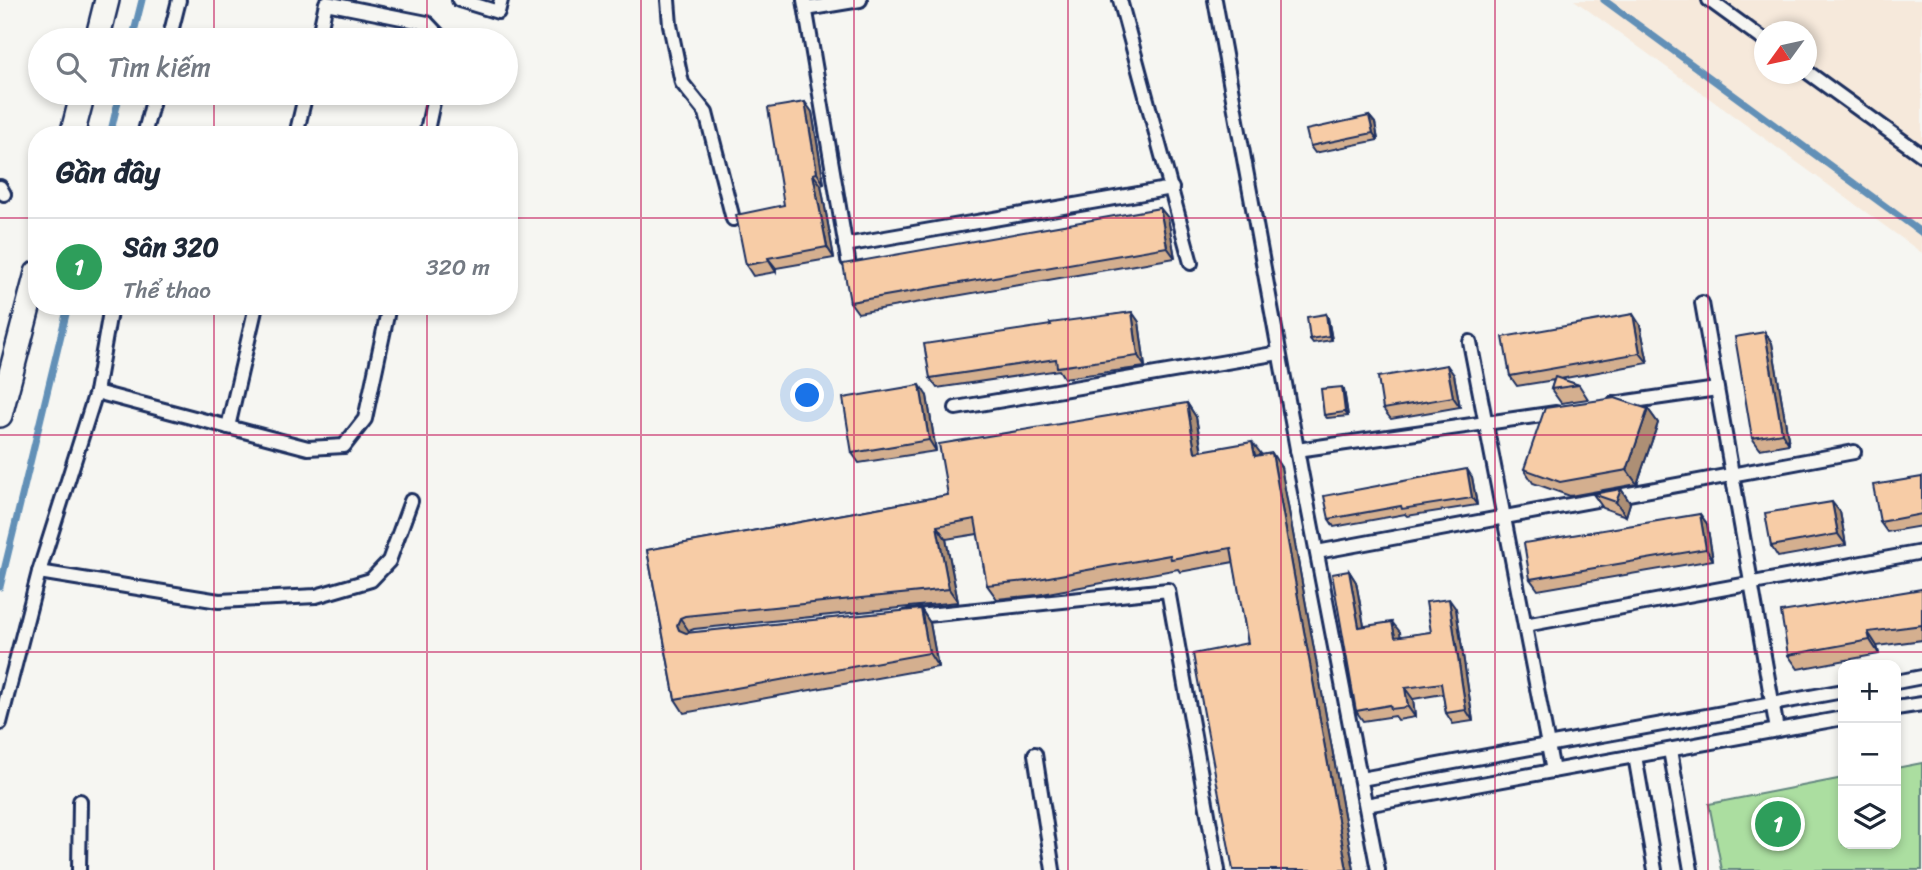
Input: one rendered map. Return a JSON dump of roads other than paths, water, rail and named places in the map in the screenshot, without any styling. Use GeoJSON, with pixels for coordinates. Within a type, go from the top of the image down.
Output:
{"type":"FeatureCollection","features":[{"type":"Feature","properties":{"kind":"street"},"geometry":{"type":"LineString","coordinates":[[100,28],[107,0]]}},
{"type":"Feature","properties":{"kind":"street"},"geometry":{"type":"LineString","coordinates":[[74,126],[80,105]]}},
{"type":"Feature","properties":{"kind":"street"},"geometry":{"type":"LineString","coordinates":[[0,415],[28,308]]}},
{"type":"Feature","properties":{"kind":"lane"},"geometry":{"type":"LineString","coordinates":[[172,28],[180,0]]}},
{"type":"Feature","properties":{"kind":"lane"},"geometry":{"type":"LineString","coordinates":[[459,0],[498,12],[501,0]]}},
{"type":"Feature","properties":{"kind":"lane"},"geometry":{"type":"LineString","coordinates":[[668,0],[670,26],[682,83],[706,113],[733,219]]}},
{"type":"Feature","properties":{"kind":"lane"},"geometry":{"type":"LineString","coordinates":[[848,260],[805,5],[860,0]]}},
{"type":"Feature","properties":{"kind":"lane"},"geometry":{"type":"LineString","coordinates":[[1120,0],[1191,263]]}},
{"type":"Feature","properties":{"kind":"lane"},"geometry":{"type":"LineString","coordinates":[[1215,0],[1297,450],[1378,870]]}},
{"type":"Feature","properties":{"kind":"lane"},"geometry":{"type":"LineString","coordinates":[[1709,0],[1754,32]]}},
{"type":"Feature","properties":{"kind":"lane"},"geometry":{"type":"LineString","coordinates":[[321,28],[326,4],[427,23],[432,28]]}},
{"type":"Feature","properties":{"kind":"lane"},"geometry":{"type":"LineString","coordinates":[[1817,78],[1922,155]]}},
{"type":"Feature","properties":{"kind":"lane"},"geometry":{"type":"LineString","coordinates":[[146,126],[152,105]]}},
{"type":"Feature","properties":{"kind":"lane"},"geometry":{"type":"LineString","coordinates":[[298,126],[303,105]]}},
{"type":"Feature","properties":{"kind":"lane"},"geometry":{"type":"LineString","coordinates":[[428,126],[432,105]]}},
{"type":"Feature","properties":{"kind":"lane"},"geometry":{"type":"LineString","coordinates":[[845,245],[1172,188]]}},
{"type":"Feature","properties":{"kind":"lane"},"geometry":{"type":"LineString","coordinates":[[1702,303],[1777,730]]}},
{"type":"Feature","properties":{"kind":"lane"},"geometry":{"type":"LineString","coordinates":[[0,723],[39,572],[96,392],[109,315]]}},
{"type":"Feature","properties":{"kind":"lane"},"geometry":{"type":"LineString","coordinates":[[228,427],[254,315]]}},
{"type":"Feature","properties":{"kind":"lane"},"geometry":{"type":"LineString","coordinates":[[96,392],[308,448],[344,446],[365,419],[387,315]]}},
{"type":"Feature","properties":{"kind":"lane"},"geometry":{"type":"LineString","coordinates":[[1470,342],[1553,771]]}},
{"type":"Feature","properties":{"kind":"lane"},"geometry":{"type":"LineString","coordinates":[[956,408],[1279,353]]}},
{"type":"Feature","properties":{"kind":"lane"},"geometry":{"type":"LineString","coordinates":[[1594,407],[1717,389]]}},
{"type":"Feature","properties":{"kind":"lane"},"geometry":{"type":"LineString","coordinates":[[1297,450],[1567,411]]}},
{"type":"Feature","properties":{"kind":"lane"},"geometry":{"type":"LineString","coordinates":[[1317,552],[1854,452]]}},
{"type":"Feature","properties":{"kind":"lane"},"geometry":{"type":"LineString","coordinates":[[39,572],[219,601],[316,596],[371,580],[389,562],[411,501]]}},
{"type":"Feature","properties":{"kind":"lane"},"geometry":{"type":"LineString","coordinates":[[1525,625],[1922,552]]}},
{"type":"Feature","properties":{"kind":"lane"},"geometry":{"type":"LineString","coordinates":[[890,619],[1168,590],[1218,870]]}},
{"type":"Feature","properties":{"kind":"lane"},"geometry":{"type":"LineString","coordinates":[[1901,681],[1922,677]]}},
{"type":"Feature","properties":{"kind":"lane"},"geometry":{"type":"LineString","coordinates":[[1361,779],[1838,692]]}},
{"type":"Feature","properties":{"kind":"lane"},"geometry":{"type":"LineString","coordinates":[[1901,707],[1922,704]]}},
{"type":"Feature","properties":{"kind":"lane"},"geometry":{"type":"LineString","coordinates":[[1366,805],[1838,719]]}},
{"type":"Feature","properties":{"kind":"lane"},"geometry":{"type":"LineString","coordinates":[[1670,750],[1691,870]]}},
{"type":"Feature","properties":{"kind":"lane"},"geometry":{"type":"LineString","coordinates":[[1035,754],[1053,870]]}},
{"type":"Feature","properties":{"kind":"lane"},"geometry":{"type":"LineString","coordinates":[[1635,756],[1655,870]]}},
{"type":"Feature","properties":{"kind":"lane"},"geometry":{"type":"LineString","coordinates":[[79,870],[80,801]]}},
{"type":"Feature","properties":{"kind":"waterway"},"geometry":{"type":"LineString","coordinates":[[135,28],[142,0]]}},
{"type":"Feature","properties":{"kind":"waterway"},"geometry":{"type":"LineString","coordinates":[[1604,0],[1922,233]]}},
{"type":"Feature","properties":{"kind":"waterway"},"geometry":{"type":"LineString","coordinates":[[112,126],[117,105]]}},
{"type":"Feature","properties":{"kind":"waterway"},"geometry":{"type":"LineString","coordinates":[[0,587],[66,315]]}},
{"type":"Feature","properties":{"kind":"place","name":"Sân 320"},"geometry":{"type":"Point","coordinates":[1778,824]}}]}
